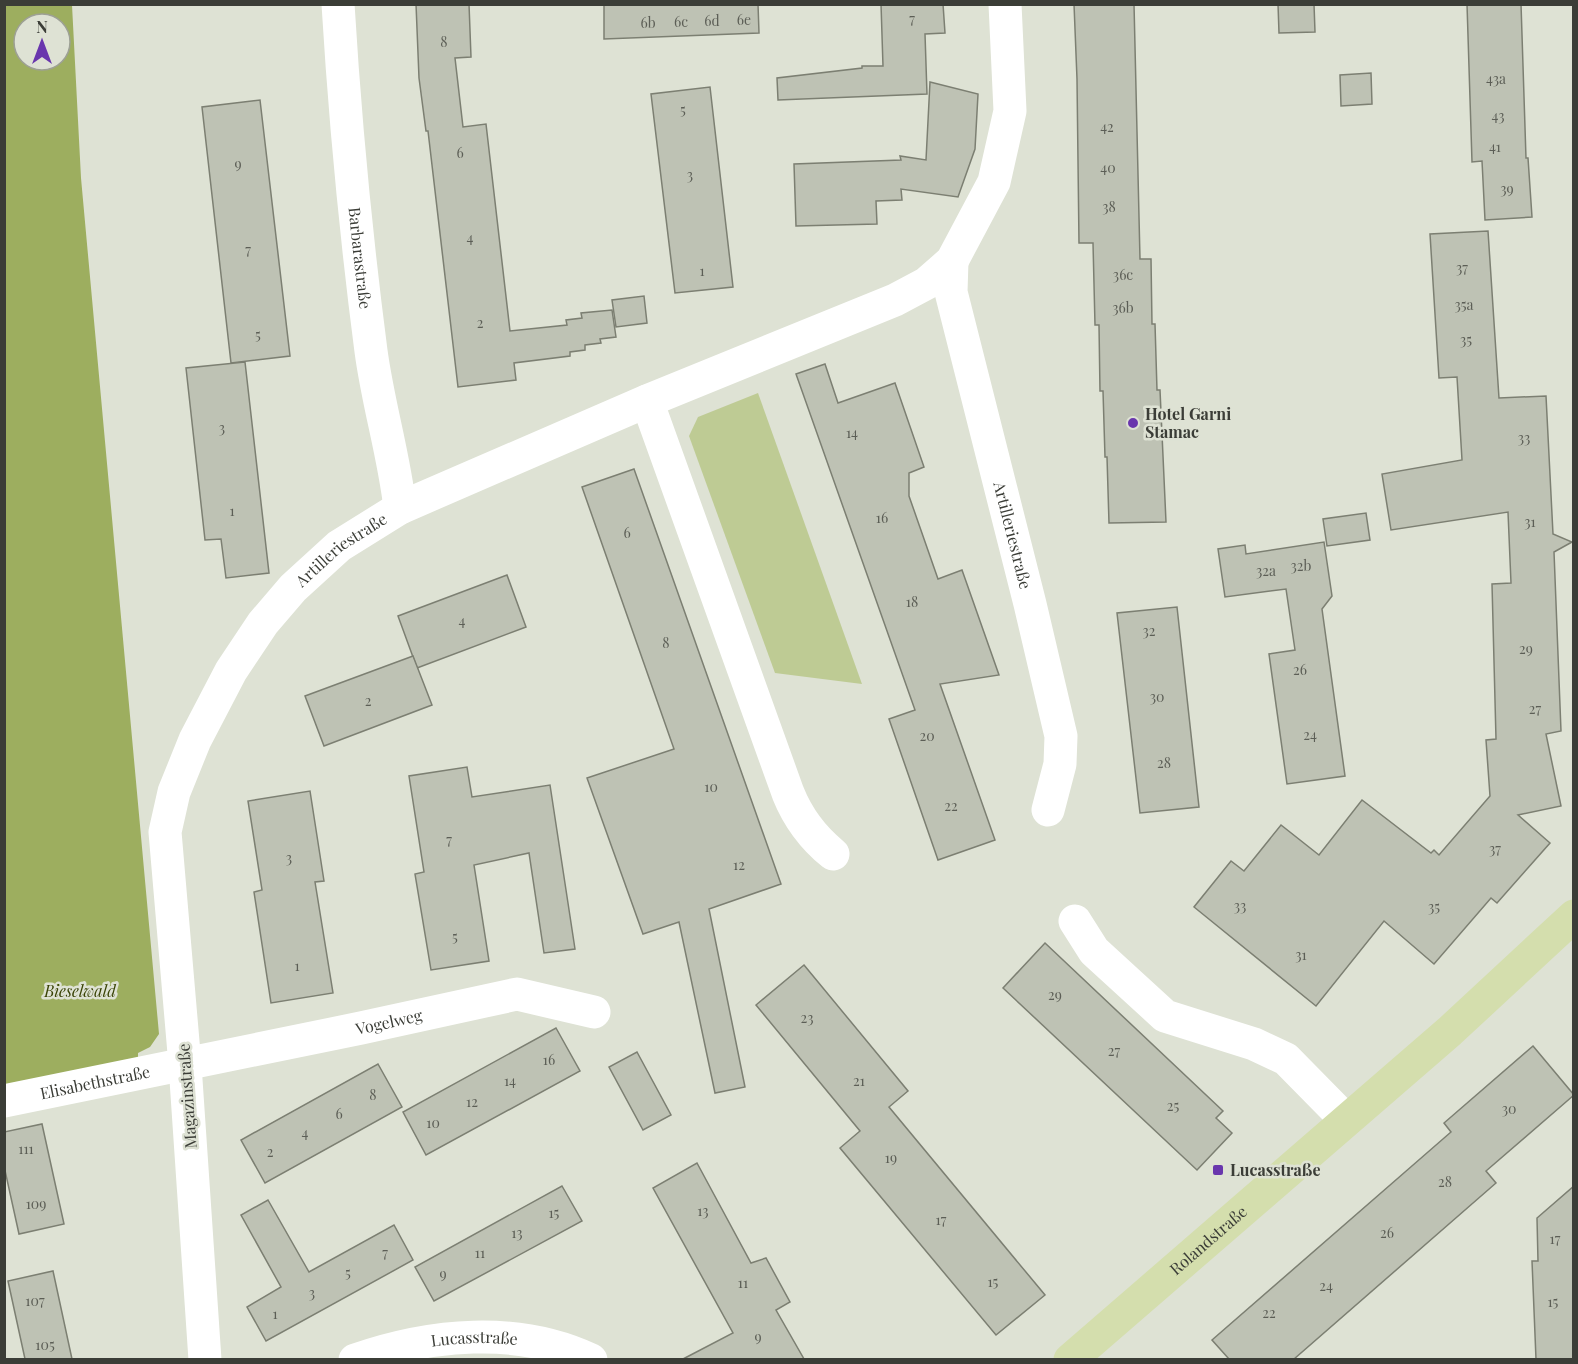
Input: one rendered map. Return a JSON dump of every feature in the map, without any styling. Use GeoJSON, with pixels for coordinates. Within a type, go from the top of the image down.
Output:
{"type":"FeatureCollection","features":[{"type":"Feature","properties":{"kind":"main road","name":"Rolandstraße"},"geometry":{"type":"LineString","coordinates":[[1070,1359],[1450,1031],[1573,918]]}},
{"type":"Feature","properties":{"kind":"street","name":"Barbarastraße"},"geometry":{"type":"LineString","coordinates":[[338,4],[346,134],[372,352],[378,392],[396,474],[400,508]]}},
{"type":"Feature","properties":{"kind":"street","name":"Artilleriestraße"},"geometry":{"type":"LineString","coordinates":[[165,832],[174,792],[195,740],[231,670],[263,623],[293,588],[339,546],[400,508],[647,401],[895,300],[927,283],[952,261],[994,182],[1010,111],[1005,4]]}},
{"type":"Feature","properties":{"kind":"street","name":"Artilleriestraße"},"geometry":{"type":"LineString","coordinates":[[952,261],[951,292],[1061,736],[1060,764],[1048,810]]}},
{"type":"Feature","properties":{"kind":"street"},"geometry":{"type":"LineString","coordinates":[[647,401],[796,813],[819,843],[833,854]]}},
{"type":"Feature","properties":{"kind":"street","name":"Magazinstraße"},"geometry":{"type":"LineString","coordinates":[[165,832],[185,1065],[205,1359]]}},
{"type":"Feature","properties":{"kind":"street"},"geometry":{"type":"LineString","coordinates":[[1075,921],[1094,951],[1165,1016],[1254,1044],[1286,1059],[1346,1120]]}},
{"type":"Feature","properties":{"kind":"street","name":"Vogelweg"},"geometry":{"type":"LineString","coordinates":[[185,1065],[517,994],[594,1012]]}},
{"type":"Feature","properties":{"kind":"street","name":"Elisabethstraße"},"geometry":{"type":"LineString","coordinates":[[4,1101],[185,1065]]}},
{"type":"Feature","properties":{"kind":"street","name":"Lucasstraße"},"geometry":{"type":"LineString","coordinates":[[355,1359],[416,1344],[457,1338],[496,1336],[536,1341],[591,1359]]}},
{"type":"Feature","properties":{"kind":"green space","name":"Bieselwald"},"geometry":{"type":"Polygon","coordinates":[[[4,5],[72,5],[81,178],[159,1034],[150,1047],[138,1053],[138,1058],[4,1086],[4,5]]]}},
{"type":"Feature","properties":{"kind":"green space"},"geometry":{"type":"Polygon","coordinates":[[[758,393],[862,684],[775,673],[689,436],[698,417],[758,393]]]}},
{"type":"Feature","properties":{"kind":"building"},"geometry":{"type":"Polygon","coordinates":[[[416,4],[469,4],[471,57],[455,58],[463,127],[486,124],[510,331],[567,325],[566,320],[582,318],[581,313],[612,310],[616,337],[600,339],[601,343],[585,345],[585,350],[570,352],[570,356],[514,363],[516,380],[458,387],[428,131],[426,131],[419,78],[416,4]]]}},
{"type":"Feature","properties":{"kind":"building"},"geometry":{"type":"Polygon","coordinates":[[[604,4],[758,4],[759,33],[604,39],[604,4]]]}},
{"type":"Feature","properties":{"kind":"building"},"geometry":{"type":"Polygon","coordinates":[[[881,4],[943,4],[945,33],[925,34],[927,94],[778,100],[777,78],[862,68],[862,66],[883,66],[881,4]]]}},
{"type":"Feature","properties":{"kind":"building"},"geometry":{"type":"Polygon","coordinates":[[[1074,4],[1134,4],[1140,259],[1151,259],[1152,324],[1155,324],[1157,390],[1160,390],[1166,522],[1109,523],[1103,391],[1100,391],[1099,325],[1095,325],[1093,243],[1079,243],[1074,4]]]}},
{"type":"Feature","properties":{"kind":"building"},"geometry":{"type":"Polygon","coordinates":[[[1278,4],[1314,4],[1315,32],[1279,33],[1278,4]]]}},
{"type":"Feature","properties":{"kind":"building"},"geometry":{"type":"Polygon","coordinates":[[[1467,4],[1521,4],[1526,158],[1528,158],[1532,217],[1485,220],[1482,161],[1472,162],[1467,4]]]}},
{"type":"Feature","properties":{"kind":"building"},"geometry":{"type":"Polygon","coordinates":[[[1371,73],[1372,104],[1341,106],[1340,75],[1371,73]]]}},
{"type":"Feature","properties":{"kind":"building"},"geometry":{"type":"Polygon","coordinates":[[[930,82],[978,94],[975,149],[958,197],[901,189],[902,200],[876,201],[877,224],[796,226],[794,164],[901,160],[900,156],[926,160],[930,82]]]}},
{"type":"Feature","properties":{"kind":"building"},"geometry":{"type":"Polygon","coordinates":[[[710,87],[733,287],[675,293],[651,94],[710,87]]]}},
{"type":"Feature","properties":{"kind":"building"},"geometry":{"type":"Polygon","coordinates":[[[260,100],[290,356],[231,363],[202,107],[260,100]]]}},
{"type":"Feature","properties":{"kind":"building"},"geometry":{"type":"Polygon","coordinates":[[[1488,231],[1499,398],[1546,396],[1553,534],[1572,542],[1554,552],[1561,731],[1546,734],[1561,806],[1518,815],[1550,843],[1497,903],[1491,898],[1434,964],[1384,921],[1316,1006],[1194,907],[1231,861],[1244,871],[1281,825],[1319,855],[1362,800],[1431,853],[1434,850],[1439,855],[1490,796],[1486,740],[1496,739],[1492,584],[1511,583],[1508,512],[1391,530],[1382,474],[1462,460],[1457,377],[1439,378],[1430,234],[1488,231]]]}},
{"type":"Feature","properties":{"kind":"building"},"geometry":{"type":"Polygon","coordinates":[[[644,296],[647,323],[616,327],[612,300],[644,296]]]}},
{"type":"Feature","properties":{"kind":"building"},"geometry":{"type":"Polygon","coordinates":[[[245,362],[269,573],[226,578],[221,539],[205,540],[186,368],[245,362]]]}},
{"type":"Feature","properties":{"kind":"building"},"geometry":{"type":"Polygon","coordinates":[[[825,364],[838,403],[895,383],[924,467],[909,473],[909,496],[938,579],[962,570],[999,675],[940,684],[995,840],[938,860],[889,719],[915,710],[796,374],[825,364]]]}},
{"type":"Feature","properties":{"kind":"building"},"geometry":{"type":"Polygon","coordinates":[[[634,469],[781,884],[709,909],[745,1087],[715,1093],[679,922],[643,934],[587,778],[674,749],[582,487],[634,469]]]}},
{"type":"Feature","properties":{"kind":"building"},"geometry":{"type":"Polygon","coordinates":[[[1366,513],[1370,540],[1327,546],[1323,519],[1366,513]]]}},
{"type":"Feature","properties":{"kind":"building"},"geometry":{"type":"Polygon","coordinates":[[[1324,542],[1332,596],[1322,609],[1345,776],[1287,784],[1269,654],[1295,650],[1286,589],[1225,597],[1218,549],[1245,545],[1246,554],[1324,542]]]}},
{"type":"Feature","properties":{"kind":"building"},"geometry":{"type":"Polygon","coordinates":[[[507,575],[526,627],[417,668],[398,616],[507,575]]]}},
{"type":"Feature","properties":{"kind":"building"},"geometry":{"type":"Polygon","coordinates":[[[1177,607],[1199,807],[1140,813],[1117,613],[1177,607]]]}},
{"type":"Feature","properties":{"kind":"building"},"geometry":{"type":"Polygon","coordinates":[[[413,656],[432,705],[324,746],[305,696],[413,656]]]}},
{"type":"Feature","properties":{"kind":"building"},"geometry":{"type":"Polygon","coordinates":[[[467,767],[472,797],[550,785],[575,949],[544,953],[529,853],[474,865],[489,961],[431,970],[415,874],[424,872],[409,776],[467,767]]]}},
{"type":"Feature","properties":{"kind":"building"},"geometry":{"type":"Polygon","coordinates":[[[310,791],[324,881],[315,882],[333,993],[271,1003],[254,892],[262,890],[248,801],[310,791]]]}},
{"type":"Feature","properties":{"kind":"building"},"geometry":{"type":"Polygon","coordinates":[[[1045,943],[1223,1111],[1216,1118],[1232,1133],[1197,1170],[1003,988],[1045,943]]]}},
{"type":"Feature","properties":{"kind":"building"},"geometry":{"type":"Polygon","coordinates":[[[804,965],[908,1091],[889,1107],[1045,1295],[996,1335],[840,1148],[860,1131],[756,1005],[804,965]]]}},
{"type":"Feature","properties":{"kind":"building"},"geometry":{"type":"Polygon","coordinates":[[[556,1028],[580,1071],[426,1155],[403,1112],[556,1028]]]}},
{"type":"Feature","properties":{"kind":"building"},"geometry":{"type":"Polygon","coordinates":[[[1533,1046],[1574,1095],[1486,1171],[1496,1183],[1294,1359],[1229,1359],[1212,1340],[1451,1132],[1444,1123],[1533,1046]]]}},
{"type":"Feature","properties":{"kind":"building"},"geometry":{"type":"Polygon","coordinates":[[[637,1052],[671,1115],[643,1130],[609,1067],[637,1052]]]}},
{"type":"Feature","properties":{"kind":"building"},"geometry":{"type":"Polygon","coordinates":[[[378,1064],[402,1107],[265,1183],[241,1140],[378,1064]]]}},
{"type":"Feature","properties":{"kind":"building"},"geometry":{"type":"Polygon","coordinates":[[[42,1124],[64,1224],[19,1234],[4,1166],[4,1132],[42,1124]]]}},
{"type":"Feature","properties":{"kind":"building"},"geometry":{"type":"Polygon","coordinates":[[[697,1163],[751,1263],[766,1258],[790,1302],[776,1310],[804,1359],[683,1359],[733,1333],[653,1188],[697,1163]]]}},
{"type":"Feature","properties":{"kind":"building"},"geometry":{"type":"Polygon","coordinates":[[[562,1186],[582,1221],[434,1301],[415,1267],[562,1186]]]}},
{"type":"Feature","properties":{"kind":"building"},"geometry":{"type":"Polygon","coordinates":[[[1574,1186],[1574,1359],[1536,1359],[1532,1261],[1538,1261],[1537,1218],[1574,1186]]]}},
{"type":"Feature","properties":{"kind":"building"},"geometry":{"type":"Polygon","coordinates":[[[268,1200],[309,1272],[394,1225],[413,1260],[266,1341],[247,1307],[281,1287],[241,1215],[268,1200]]]}},
{"type":"Feature","properties":{"kind":"building"},"geometry":{"type":"Polygon","coordinates":[[[53,1271],[72,1359],[25,1359],[8,1281],[53,1271]]]}},
{"type":"Feature","properties":{"kind":"place","name":"Hotel Garni Stamac"},"geometry":{"type":"Point","coordinates":[1133,423]}},
{"type":"Feature","properties":{"kind":"place","name":"Lucasstraße"},"geometry":{"type":"Point","coordinates":[1218,1170]}}]}
